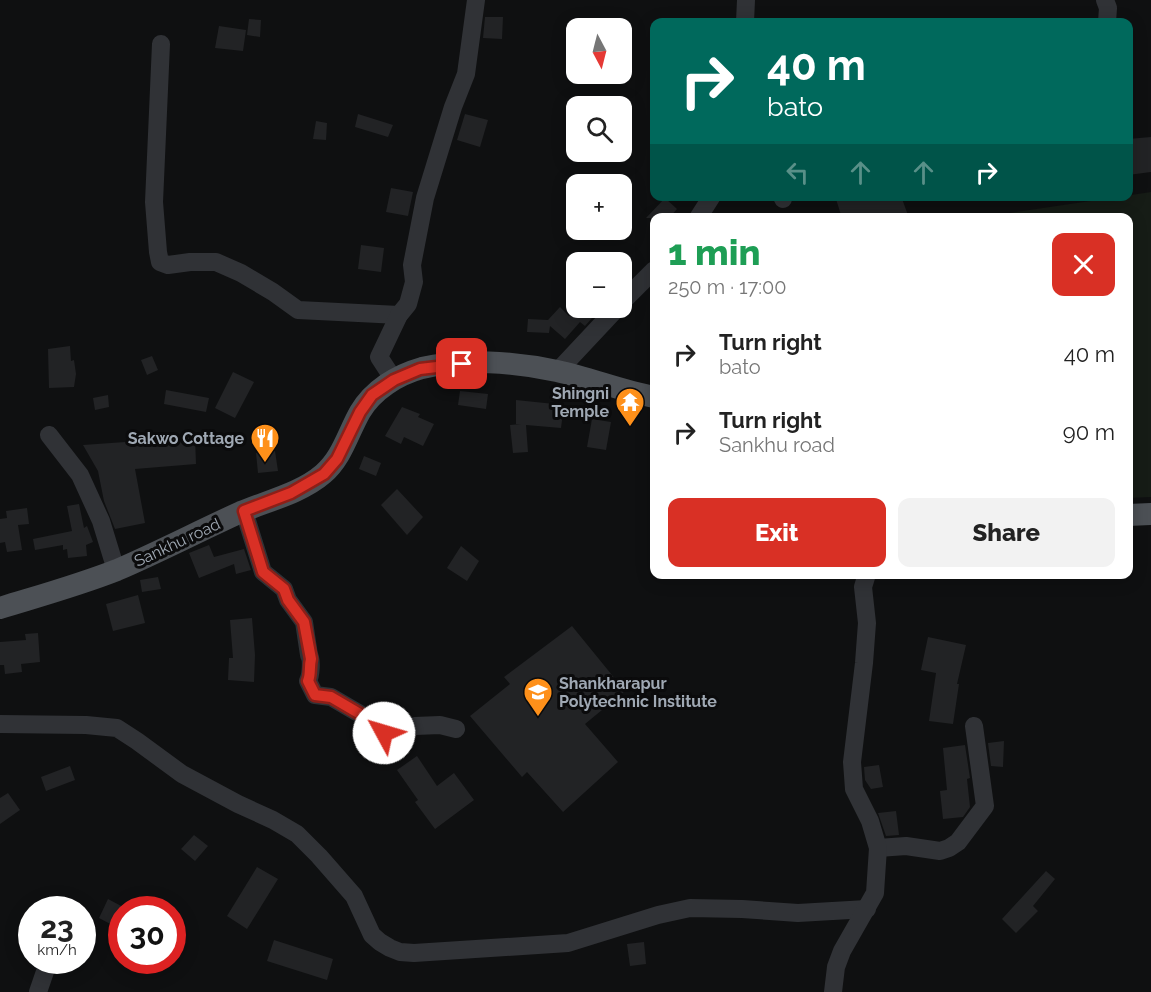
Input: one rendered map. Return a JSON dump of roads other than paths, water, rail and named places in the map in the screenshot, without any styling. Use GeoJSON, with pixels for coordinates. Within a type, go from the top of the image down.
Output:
{"type":"FeatureCollection","features":[{"type":"Feature","properties":{"kind":"main road","name":"Sankhu road"},"geometry":{"type":"LineString","coordinates":[[0,608],[57,592],[117,570],[244,511],[291,493],[324,474],[337,459],[360,412],[372,395],[394,380],[420,369],[478,363],[516,365],[558,371],[650,396]]}},
{"type":"Feature","properties":{"kind":"main road"},"geometry":{"type":"LineString","coordinates":[[1133,515],[1151,514]]}},
{"type":"Feature","properties":{"kind":"street"},"geometry":{"type":"LineString","coordinates":[[394,380],[379,357],[399,315],[408,303],[414,282],[412,265],[425,198],[453,107],[466,74],[476,0]]}},
{"type":"Feature","properties":{"kind":"street"},"geometry":{"type":"LineString","coordinates":[[745,18],[746,0]]}},
{"type":"Feature","properties":{"kind":"street"},"geometry":{"type":"LineString","coordinates":[[1105,0],[1108,8],[1107,18]]}},
{"type":"Feature","properties":{"kind":"street"},"geometry":{"type":"LineString","coordinates":[[161,44],[154,202],[160,262],[168,265],[216,262],[273,292],[298,310],[399,315]]}},
{"type":"Feature","properties":{"kind":"street"},"geometry":{"type":"LineString","coordinates":[[632,292],[650,274]]}},
{"type":"Feature","properties":{"kind":"street"},"geometry":{"type":"LineString","coordinates":[[558,371],[608,318]]}},
{"type":"Feature","properties":{"kind":"street"},"geometry":{"type":"LineString","coordinates":[[49,435],[80,475],[101,521],[117,570]]}},
{"type":"Feature","properties":{"kind":"street"},"geometry":{"type":"LineString","coordinates":[[244,511],[263,572],[284,589],[288,600],[304,622],[311,659],[308,681],[315,695],[331,697],[372,721],[384,733],[397,734],[416,726],[440,725],[456,729]]}},
{"type":"Feature","properties":{"kind":"street"},"geometry":{"type":"LineString","coordinates":[[833,992],[836,967],[842,951],[875,893],[878,848],[870,821],[854,789],[852,762],[867,623],[863,587],[865,579]]}},
{"type":"Feature","properties":{"kind":"street"},"geometry":{"type":"LineString","coordinates":[[0,724],[86,725],[117,728],[182,774],[297,834],[319,855],[354,896],[372,935],[380,942],[400,951],[414,953],[568,943],[658,915],[690,908],[798,913],[867,909]]}},
{"type":"Feature","properties":{"kind":"street"},"geometry":{"type":"LineString","coordinates":[[878,848],[906,846],[940,851],[958,842],[985,806],[974,726]]}},
{"type":"Feature","properties":{"kind":"street"},"geometry":{"type":"LineString","coordinates":[[38,992],[44,974]]}},
{"type":"Feature","properties":{"kind":"place","name":"Shingni Temple"},"geometry":{"type":"Point","coordinates":[630,428]}},
{"type":"Feature","properties":{"kind":"place","name":"Sakwo Cottage"},"geometry":{"type":"Point","coordinates":[265,464]}},
{"type":"Feature","properties":{"kind":"place","name":"Shankharapur Polytechnic Institute"},"geometry":{"type":"Point","coordinates":[538,718]}}]}
